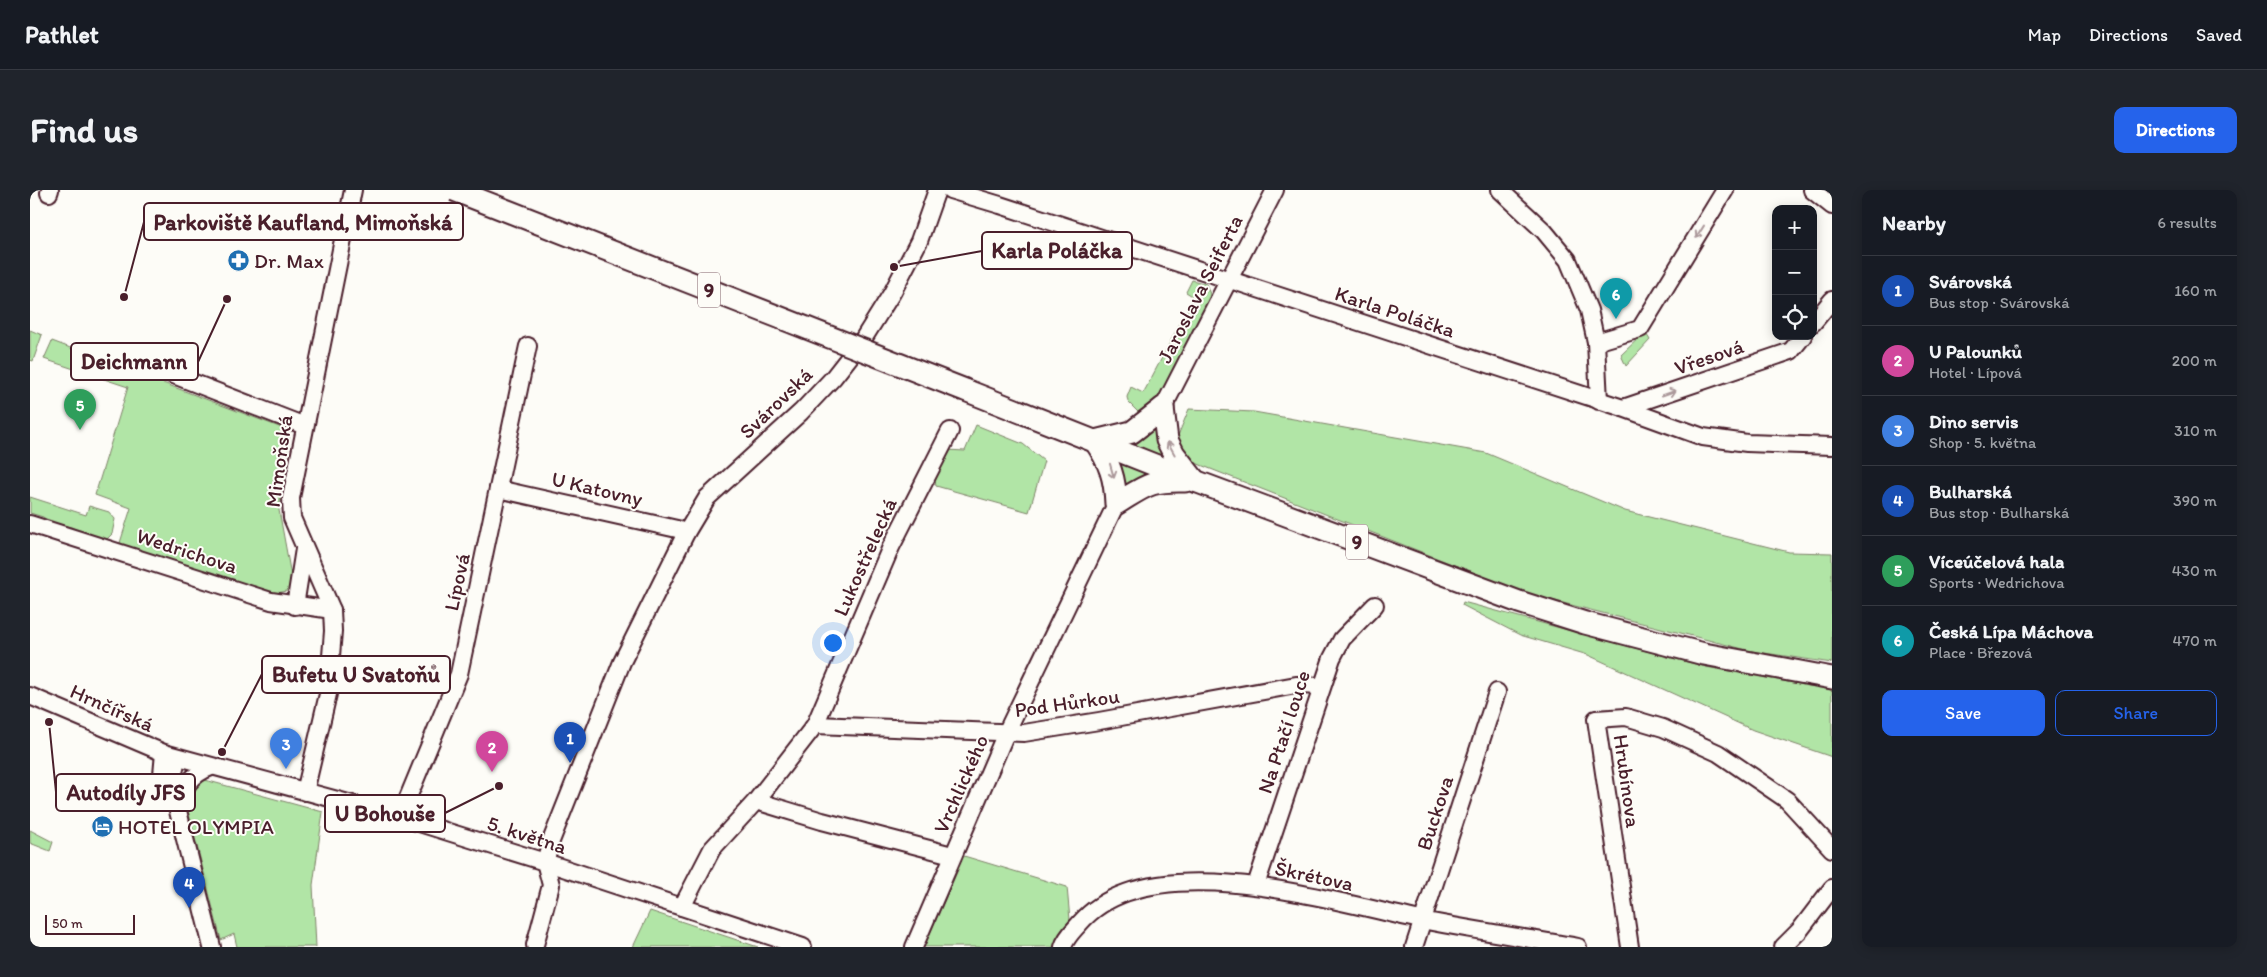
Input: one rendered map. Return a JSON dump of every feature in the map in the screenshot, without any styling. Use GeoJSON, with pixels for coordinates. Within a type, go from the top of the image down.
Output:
{"type":"FeatureCollection","features":[{"type":"Feature","properties":{"kind":"main road","name":"9"},"geometry":{"type":"LineString","coordinates":[[454,190],[1195,481],[1519,602],[1585,623],[1704,654],[1832,678]]}},
{"type":"Feature","properties":{"kind":"main road"},"geometry":{"type":"LineString","coordinates":[[1116,504],[1116,486],[1109,461],[1096,441],[1132,432],[1162,408],[1167,440],[1174,454],[1195,481]]}},
{"type":"Feature","properties":{"kind":"main road"},"geometry":{"type":"LineString","coordinates":[[1116,504],[1150,483],[1164,480],[1195,481]]}},
{"type":"Feature","properties":{"kind":"street","name":"Mimoňská"},"geometry":{"type":"LineString","coordinates":[[305,792],[328,694],[333,631],[332,610],[295,528],[290,508],[353,190]]}},
{"type":"Feature","properties":{"kind":"street","name":"Svárovská"},"geometry":{"type":"LineString","coordinates":[[545,862],[551,841],[622,662],[686,533],[707,498],[801,412],[833,378],[862,341],[892,293],[919,241],[937,190]]}},
{"type":"Feature","properties":{"kind":"street","name":"Karla Poláčka"},"geometry":{"type":"LineString","coordinates":[[950,190],[1623,408],[1703,437],[1747,443],[1832,446]]}},
{"type":"Feature","properties":{"kind":"street","name":"Jaroslava Seiferta"},"geometry":{"type":"LineString","coordinates":[[1162,408],[1275,190]]}},
{"type":"Feature","properties":{"kind":"street"},"geometry":{"type":"LineString","coordinates":[[1500,190],[1544,231],[1568,260],[1589,310],[1596,342],[1599,401]]}},
{"type":"Feature","properties":{"kind":"street"},"geometry":{"type":"LineString","coordinates":[[1596,342],[1640,329],[1726,190]]}},
{"type":"Feature","properties":{"kind":"street"},"geometry":{"type":"LineString","coordinates":[[1812,190],[1832,206]]}},
{"type":"Feature","properties":{"kind":"street"},"geometry":{"type":"LineString","coordinates":[[1817,318],[1832,300]]}},
{"type":"Feature","properties":{"kind":"street","name":"Vřesová"},"geometry":{"type":"LineString","coordinates":[[1623,408],[1791,351],[1800,340]]}},
{"type":"Feature","properties":{"kind":"street","name":"Lípová"},"geometry":{"type":"LineString","coordinates":[[400,817],[460,674],[528,346]]}},
{"type":"Feature","properties":{"kind":"street"},"geometry":{"type":"LineString","coordinates":[[166,372],[305,426]]}},
{"type":"Feature","properties":{"kind":"street","name":"Lukostřelecká"},"geometry":{"type":"LineString","coordinates":[[682,907],[712,849],[756,801],[815,725],[891,547],[950,431]]}},
{"type":"Feature","properties":{"kind":"street","name":"U Katovny"},"geometry":{"type":"LineString","coordinates":[[498,489],[677,529],[686,533]]}},
{"type":"Feature","properties":{"kind":"street","name":"Vrchlického"},"geometry":{"type":"LineString","coordinates":[[914,947],[1006,733],[1116,504]]}},
{"type":"Feature","properties":{"kind":"street","name":"Wedrichova"},"geometry":{"type":"LineString","coordinates":[[30,524],[271,601],[332,610]]}},
{"type":"Feature","properties":{"kind":"street"},"geometry":{"type":"LineString","coordinates":[[295,606],[304,549]]}},
{"type":"Feature","properties":{"kind":"street","name":"Na Ptačí louce"},"geometry":{"type":"LineString","coordinates":[[1256,885],[1332,658],[1342,640],[1375,606]]}},
{"type":"Feature","properties":{"kind":"street","name":"Pod Hůrkou"},"geometry":{"type":"LineString","coordinates":[[815,725],[1006,733],[1099,721],[1296,685],[1322,686]]}},
{"type":"Feature","properties":{"kind":"street","name":"Buckova"},"geometry":{"type":"LineString","coordinates":[[1414,947],[1497,692]]}},
{"type":"Feature","properties":{"kind":"street","name":"Hrnčířská"},"geometry":{"type":"LineString","coordinates":[[30,696],[171,755]]}},
{"type":"Feature","properties":{"kind":"street","name":"Hrubínova"},"geometry":{"type":"LineString","coordinates":[[1630,947],[1596,719],[1626,717],[1663,728],[1718,752],[1787,800],[1832,849]]}},
{"type":"Feature","properties":{"kind":"street"},"geometry":{"type":"LineString","coordinates":[[171,755],[178,810],[212,947]]}},
{"type":"Feature","properties":{"kind":"street","name":"5. května"},"geometry":{"type":"LineString","coordinates":[[171,755],[400,817],[545,862],[803,947]]}},
{"type":"Feature","properties":{"kind":"street"},"geometry":{"type":"LineString","coordinates":[[178,810],[182,794],[189,781],[199,772],[211,767]]}},
{"type":"Feature","properties":{"kind":"street"},"geometry":{"type":"LineString","coordinates":[[756,801],[828,823],[952,855]]}},
{"type":"Feature","properties":{"kind":"street"},"geometry":{"type":"LineString","coordinates":[[535,945],[551,885],[545,862]]}},
{"type":"Feature","properties":{"kind":"street","name":"Škrétova"},"geometry":{"type":"LineString","coordinates":[[1063,947],[1065,940],[1090,912],[1126,891],[1170,882],[1256,885],[1422,920],[1578,947]]}},
{"type":"Feature","properties":{"kind":"street"},"geometry":{"type":"LineString","coordinates":[[1783,947],[1800,930],[1832,888]]}},
{"type":"Feature","properties":{"kind":"green space"},"geometry":{"type":"Polygon","coordinates":[[[1192,280],[1206,284],[1210,294],[1209,301],[1160,396],[1144,418],[1128,402],[1127,397],[1131,387],[1143,393],[1146,388],[1194,297],[1186,292],[1192,280]]]}},
{"type":"Feature","properties":{"kind":"green space"},"geometry":{"type":"Polygon","coordinates":[[[30,330],[42,335],[33,361],[30,360],[30,330]]]}},
{"type":"Feature","properties":{"kind":"green space"},"geometry":{"type":"Polygon","coordinates":[[[1645,332],[1650,340],[1626,366],[1621,355],[1645,332]]]}},
{"type":"Feature","properties":{"kind":"green space"},"geometry":{"type":"Polygon","coordinates":[[[52,341],[290,431],[279,510],[292,581],[291,587],[287,591],[277,593],[276,597],[119,546],[131,508],[95,495],[128,387],[44,359],[52,341]]]}},
{"type":"Feature","properties":{"kind":"green space"},"geometry":{"type":"Polygon","coordinates":[[[1189,409],[1254,412],[1486,453],[1625,511],[1789,552],[1832,553],[1832,663],[1751,651],[1528,594],[1193,462],[1172,450],[1189,409]]]}},
{"type":"Feature","properties":{"kind":"green space"},"geometry":{"type":"Polygon","coordinates":[[[1153,422],[1171,461],[1125,444],[1153,422]]]}},
{"type":"Feature","properties":{"kind":"green space"},"geometry":{"type":"Polygon","coordinates":[[[976,425],[1023,444],[1044,461],[1029,512],[936,486],[934,477],[947,450],[965,451],[976,425]]]}},
{"type":"Feature","properties":{"kind":"green space"},"geometry":{"type":"Polygon","coordinates":[[[1117,460],[1152,474],[1125,492],[1117,460]]]}},
{"type":"Feature","properties":{"kind":"green space"},"geometry":{"type":"Polygon","coordinates":[[[30,497],[86,515],[89,506],[109,512],[115,519],[112,534],[106,540],[100,540],[71,527],[51,523],[43,517],[30,513],[30,497]]]}},
{"type":"Feature","properties":{"kind":"green space"},"geometry":{"type":"Polygon","coordinates":[[[1463,602],[1706,667],[1832,690],[1832,757],[1753,730],[1588,655],[1520,635],[1462,605],[1463,602]]]}},
{"type":"Feature","properties":{"kind":"green space"},"geometry":{"type":"Polygon","coordinates":[[[205,780],[323,812],[313,885],[316,947],[237,947],[234,934],[221,940],[186,803],[192,789],[205,780]]]}},
{"type":"Feature","properties":{"kind":"green space"},"geometry":{"type":"Polygon","coordinates":[[[30,830],[53,842],[50,851],[30,843],[30,830]]]}},
{"type":"Feature","properties":{"kind":"green space"},"geometry":{"type":"Polygon","coordinates":[[[964,856],[1067,887],[1070,920],[1057,947],[924,947],[964,856]]]}},
{"type":"Feature","properties":{"kind":"green space"},"geometry":{"type":"Polygon","coordinates":[[[650,911],[758,947],[633,947],[650,911]]]}},
{"type":"Feature","properties":{"kind":"place","name":"Dr. Max"},"geometry":{"type":"Point","coordinates":[238,261]}},
{"type":"Feature","properties":{"kind":"place","name":"Karla Poláčka"},"geometry":{"type":"Point","coordinates":[894,267]}},
{"type":"Feature","properties":{"kind":"place","name":"Parkoviště Kaufland, Mimoňská"},"geometry":{"type":"Point","coordinates":[124,297]}},
{"type":"Feature","properties":{"kind":"place","name":"Deichmann"},"geometry":{"type":"Point","coordinates":[227,299]}},
{"type":"Feature","properties":{"kind":"place","name":"Česká Lípa Máchova"},"geometry":{"type":"Point","coordinates":[1616,319]}},
{"type":"Feature","properties":{"kind":"place","name":"Víceúčelová hala"},"geometry":{"type":"Point","coordinates":[80,430]}},
{"type":"Feature","properties":{"kind":"place","name":"Autodíly JFS"},"geometry":{"type":"Point","coordinates":[49,722]}},
{"type":"Feature","properties":{"kind":"place","name":"Bufetu U Svatoňů"},"geometry":{"type":"Point","coordinates":[222,752]}},
{"type":"Feature","properties":{"kind":"place","name":"Svárovská"},"geometry":{"type":"Point","coordinates":[570,763]}},
{"type":"Feature","properties":{"kind":"place","name":"Dino servis"},"geometry":{"type":"Point","coordinates":[286,769]}},
{"type":"Feature","properties":{"kind":"place","name":"U Palounků"},"geometry":{"type":"Point","coordinates":[492,772]}},
{"type":"Feature","properties":{"kind":"place","name":"U Bohouše"},"geometry":{"type":"Point","coordinates":[499,786]}},
{"type":"Feature","properties":{"kind":"place","name":"HOTEL OLYMPIA"},"geometry":{"type":"Point","coordinates":[102,827]}},
{"type":"Feature","properties":{"kind":"place","name":"Bulharská"},"geometry":{"type":"Point","coordinates":[189,908]}}]}
